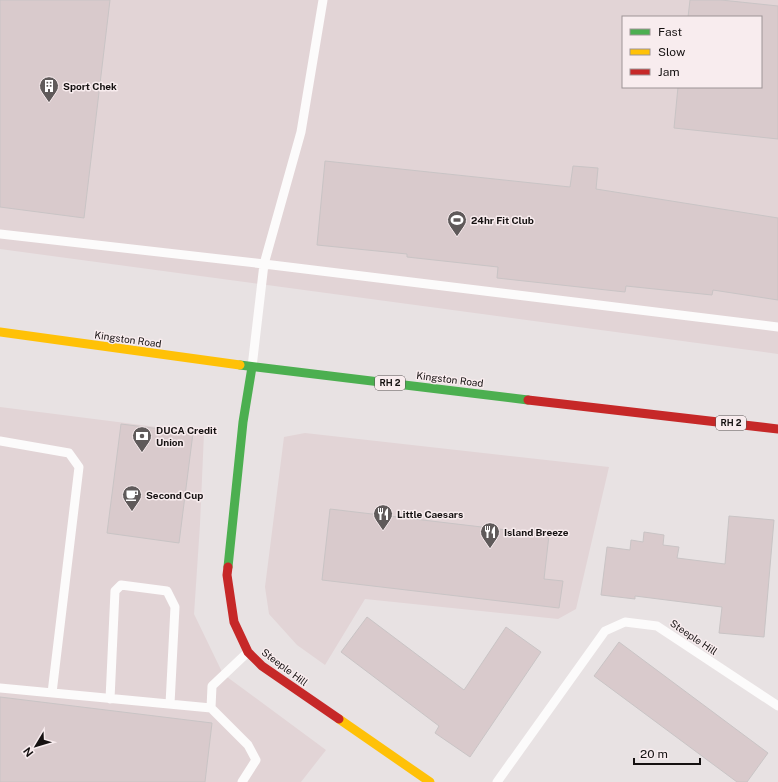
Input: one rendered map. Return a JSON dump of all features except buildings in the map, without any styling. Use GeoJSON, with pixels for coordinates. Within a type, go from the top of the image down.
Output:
{"type":"FeatureCollection","features":[{"type":"Feature","properties":{"kind":"main road","name":"Kingston Road"},"geometry":{"type":"LineString","coordinates":[[0,332],[252,367],[778,429]]}},
{"type":"Feature","properties":{"kind":"main road","name":"Steeple Hill"},"geometry":{"type":"LineString","coordinates":[[252,367],[243,422],[228,575],[234,622],[248,652],[262,666],[430,782]]}},
{"type":"Feature","properties":{"kind":"lane"},"geometry":{"type":"LineString","coordinates":[[252,367],[264,264],[301,132],[323,0]]}},
{"type":"Feature","properties":{"kind":"lane"},"geometry":{"type":"LineString","coordinates":[[0,234],[264,264],[778,327]]}},
{"type":"Feature","properties":{"kind":"lane"},"geometry":{"type":"LineString","coordinates":[[0,441],[69,453],[79,467],[52,693]]}},
{"type":"Feature","properties":{"kind":"lane"},"geometry":{"type":"LineString","coordinates":[[110,699],[115,591],[121,584],[167,592],[175,607],[170,704]]}},
{"type":"Feature","properties":{"kind":"lane","name":"Steeple Hill"},"geometry":{"type":"LineString","coordinates":[[497,782],[605,631],[625,622],[657,626],[778,706]]}},
{"type":"Feature","properties":{"kind":"lane"},"geometry":{"type":"LineString","coordinates":[[211,708],[212,686],[248,652]]}},
{"type":"Feature","properties":{"kind":"lane"},"geometry":{"type":"LineString","coordinates":[[0,688],[211,708],[248,745],[256,760],[242,782]]}},
{"type":"Feature","properties":{"kind":"shaded area"},"geometry":{"type":"Polygon","coordinates":[[[0,0],[778,0],[778,354],[0,249],[0,0]]]}},
{"type":"Feature","properties":{"kind":"shaded area"},"geometry":{"type":"Polygon","coordinates":[[[0,407],[204,433],[194,614],[223,674],[326,750],[301,782],[0,782],[0,407]]]}},
{"type":"Feature","properties":{"kind":"shaded area"},"geometry":{"type":"Polygon","coordinates":[[[305,433],[609,467],[576,609],[558,619],[365,599],[325,665],[297,645],[269,614],[265,587],[284,437],[305,433]]]}},
{"type":"Feature","properties":{"kind":"traffic: fast"},"geometry":{"type":"LineString","coordinates":[[240,365],[528,400]]}},
{"type":"Feature","properties":{"kind":"traffic: fast"},"geometry":{"type":"LineString","coordinates":[[228,567],[243,422],[252,367]]}},
{"type":"Feature","properties":{"kind":"traffic: slow"},"geometry":{"type":"LineString","coordinates":[[0,332],[240,365]]}},
{"type":"Feature","properties":{"kind":"traffic: slow"},"geometry":{"type":"LineString","coordinates":[[339,719],[430,782]]}},
{"type":"Feature","properties":{"kind":"traffic: jam"},"geometry":{"type":"LineString","coordinates":[[528,400],[778,429]]}},
{"type":"Feature","properties":{"kind":"traffic: jam"},"geometry":{"type":"LineString","coordinates":[[228,567],[227,575],[234,622],[248,652],[262,666],[339,719]]}},
{"type":"Feature","properties":{"kind":"place","name":"Sport Chek"},"geometry":{"type":"Point","coordinates":[49,103]}},
{"type":"Feature","properties":{"kind":"place","name":"24hr Fit Club"},"geometry":{"type":"Point","coordinates":[457,237]}},
{"type":"Feature","properties":{"kind":"place","name":"DUCA Credit Union"},"geometry":{"type":"Point","coordinates":[142,453]}},
{"type":"Feature","properties":{"kind":"place","name":"Second Cup"},"geometry":{"type":"Point","coordinates":[132,512]}},
{"type":"Feature","properties":{"kind":"place","name":"Little Caesars"},"geometry":{"type":"Point","coordinates":[383,531]}},
{"type":"Feature","properties":{"kind":"place","name":"Island Breeze"},"geometry":{"type":"Point","coordinates":[490,549]}}]}
